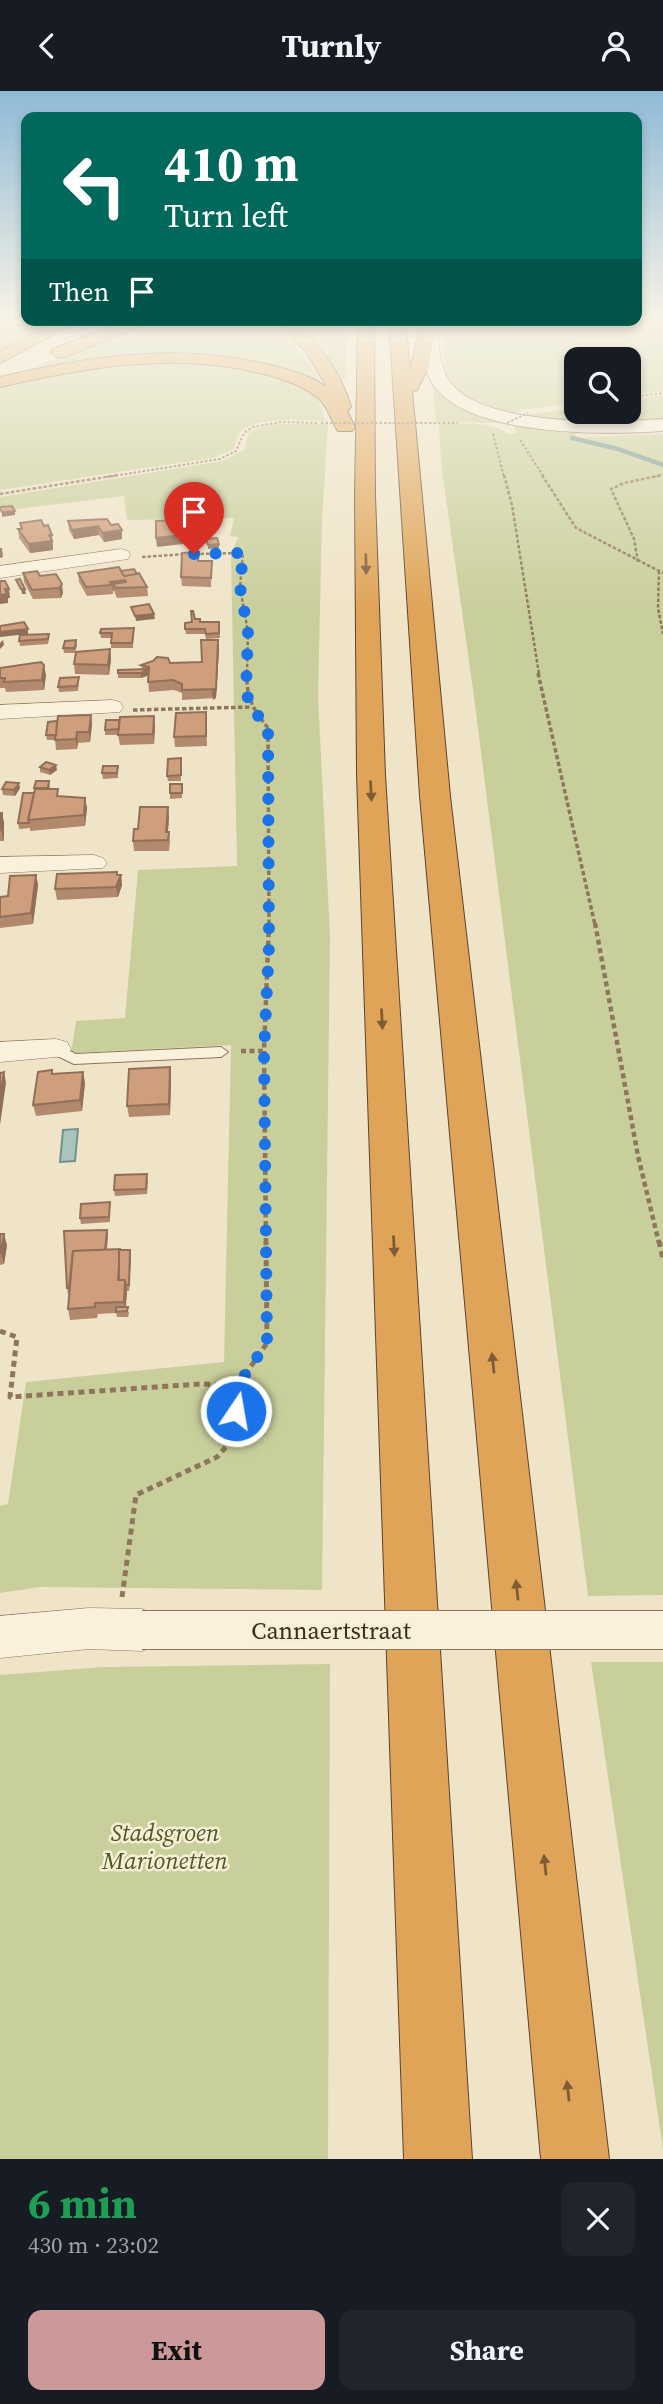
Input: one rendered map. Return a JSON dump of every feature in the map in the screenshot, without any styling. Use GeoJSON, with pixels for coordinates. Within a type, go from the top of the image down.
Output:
{"type":"FeatureCollection","features":[{"type":"Feature","properties":{"kind":"highway"},"geometry":{"type":"LineString","coordinates":[[340,418],[345,427]]}},
{"type":"Feature","properties":{"kind":"highway"},"geometry":{"type":"LineString","coordinates":[[343,418],[365,496]]}},
{"type":"Feature","properties":{"kind":"highway"},"geometry":{"type":"LineString","coordinates":[[365,418],[371,789],[438,2159]]}},
{"type":"Feature","properties":{"kind":"highway"},"geometry":{"type":"LineString","coordinates":[[403,418],[435,796],[575,2159]]}},
{"type":"Feature","properties":{"kind":"street"},"geometry":{"type":"LineString","coordinates":[[515,418],[571,427],[628,428],[663,425]]}},
{"type":"Feature","properties":{"kind":"street"},"geometry":{"type":"LineString","coordinates":[[0,572],[121,555]]}},
{"type":"Feature","properties":{"kind":"street"},"geometry":{"type":"LineString","coordinates":[[0,712],[112,707]]}},
{"type":"Feature","properties":{"kind":"street"},"geometry":{"type":"LineString","coordinates":[[0,865],[94,863]]}},
{"type":"Feature","properties":{"kind":"street"},"geometry":{"type":"LineString","coordinates":[[0,1052],[56,1049]]}},
{"type":"Feature","properties":{"kind":"street","name":"Cannaertstraat"},"geometry":{"type":"LineString","coordinates":[[0,1637],[120,1627],[142,1630],[663,1630]]}},
{"type":"Feature","properties":{"kind":"lane"},"geometry":{"type":"LineString","coordinates":[[56,1049],[74,1059],[221,1052]]}},
{"type":"Feature","properties":{"kind":"path"},"geometry":{"type":"LineString","coordinates":[[508,428],[505,424],[519,418]]}},
{"type":"Feature","properties":{"kind":"path"},"geometry":{"type":"LineString","coordinates":[[0,494],[220,459],[236,451],[243,434],[251,428],[273,423],[443,423]]}},
{"type":"Feature","properties":{"kind":"path"},"geometry":{"type":"LineString","coordinates":[[493,434],[512,505],[534,653],[605,970],[638,1156],[663,1259]]}},
{"type":"Feature","properties":{"kind":"path"},"geometry":{"type":"LineString","coordinates":[[516,434],[576,528],[661,572],[658,608],[663,635]]}},
{"type":"Feature","properties":{"kind":"path"},"geometry":{"type":"LineString","coordinates":[[638,562],[634,539],[611,489],[618,484],[663,475]]}},
{"type":"Feature","properties":{"kind":"path"},"geometry":{"type":"LineString","coordinates":[[121,555],[125,558],[243,553],[240,587],[248,632],[246,692],[251,707],[268,728],[269,946],[264,1051],[267,1343],[238,1385],[233,1438],[217,1457],[136,1495],[124,1579]]}},
{"type":"Feature","properties":{"kind":"path"},"geometry":{"type":"LineString","coordinates":[[112,707],[121,710],[251,707]]}},
{"type":"Feature","properties":{"kind":"path"},"geometry":{"type":"LineString","coordinates":[[0,1331],[17,1337],[10,1397],[200,1384],[238,1385]]}},
{"type":"Feature","properties":{"kind":"green space"},"geometry":{"type":"Polygon","coordinates":[[[0,418],[324,418],[325,421],[256,424],[239,433],[234,449],[212,458],[0,490],[0,418]]]}},
{"type":"Feature","properties":{"kind":"green space"},"geometry":{"type":"Polygon","coordinates":[[[436,418],[507,419],[497,423],[436,422],[436,418]]]}},
{"type":"Feature","properties":{"kind":"green space"},"geometry":{"type":"Polygon","coordinates":[[[521,418],[564,418],[564,424],[632,424],[579,429],[575,436],[584,439],[663,434],[663,1595],[588,1596],[473,689],[441,463],[439,424],[484,425],[508,434],[518,433],[512,424],[521,418]]]}},
{"type":"Feature","properties":{"kind":"green space"},"geometry":{"type":"Polygon","coordinates":[[[641,418],[663,418],[663,421],[641,423],[641,418]]]}},
{"type":"Feature","properties":{"kind":"green space"},"geometry":{"type":"Polygon","coordinates":[[[278,424],[328,424],[322,520],[318,697],[330,935],[322,1590],[40,1587],[0,1593],[0,1506],[8,1504],[26,1382],[224,1362],[231,1045],[71,1053],[76,1021],[125,1018],[138,870],[237,866],[231,555],[238,537],[230,536],[234,518],[127,520],[124,496],[0,511],[0,497],[222,461],[244,450],[248,434],[258,428],[278,424]]]}},
{"type":"Feature","properties":{"kind":"green space"},"geometry":{"type":"Polygon","coordinates":[[[591,1662],[663,1662],[663,2149],[591,1662]]]}},
{"type":"Feature","properties":{"kind":"green space","name":"Stadsgroen Marionetten"},"geometry":{"type":"Polygon","coordinates":[[[330,1664],[328,2159],[0,2159],[0,1675],[103,1667],[330,1664]]]}},
{"type":"Feature","properties":{"kind":"water"},"geometry":{"type":"Polygon","coordinates":[[[78,1129],[75,1161],[60,1162],[63,1130],[78,1129]]]}},
{"type":"Feature","properties":{"kind":"building"},"geometry":{"type":"Polygon","coordinates":[[[12,506],[15,511],[2,512],[0,509],[0,507],[12,506]]]}},
{"type":"Feature","properties":{"kind":"building"},"geometry":{"type":"Polygon","coordinates":[[[107,519],[111,525],[118,524],[122,530],[103,533],[98,526],[72,530],[68,521],[107,519]]]}},
{"type":"Feature","properties":{"kind":"building"},"geometry":{"type":"Polygon","coordinates":[[[41,520],[44,526],[48,525],[52,541],[29,544],[18,529],[22,529],[20,523],[41,520]]]}},
{"type":"Feature","properties":{"kind":"building"},"geometry":{"type":"Polygon","coordinates":[[[176,520],[182,535],[156,538],[156,521],[176,520]]]}},
{"type":"Feature","properties":{"kind":"building"},"geometry":{"type":"Polygon","coordinates":[[[217,538],[219,544],[208,545],[206,539],[217,538]]]}},
{"type":"Feature","properties":{"kind":"building"},"geometry":{"type":"Polygon","coordinates":[[[199,552],[198,561],[212,561],[211,578],[181,577],[182,553],[199,552]]]}},
{"type":"Feature","properties":{"kind":"building"},"geometry":{"type":"Polygon","coordinates":[[[119,567],[124,576],[139,573],[147,587],[116,588],[113,584],[126,582],[125,580],[110,582],[112,585],[86,587],[78,573],[119,567]]]}},
{"type":"Feature","properties":{"kind":"building"},"geometry":{"type":"Polygon","coordinates":[[[134,569],[137,574],[124,576],[121,571],[134,569]]]}},
{"type":"Feature","properties":{"kind":"building"},"geometry":{"type":"Polygon","coordinates":[[[37,571],[40,576],[56,574],[62,584],[59,588],[32,590],[23,573],[37,571]]]}},
{"type":"Feature","properties":{"kind":"building"},"geometry":{"type":"Polygon","coordinates":[[[20,579],[25,589],[21,589],[16,580],[20,579]]]}},
{"type":"Feature","properties":{"kind":"building"},"geometry":{"type":"Polygon","coordinates":[[[0,581],[5,581],[9,589],[5,589],[7,594],[0,595],[0,581]]]}},
{"type":"Feature","properties":{"kind":"building"},"geometry":{"type":"Polygon","coordinates":[[[149,604],[154,614],[135,616],[131,607],[149,604]]]}},
{"type":"Feature","properties":{"kind":"building"},"geometry":{"type":"Polygon","coordinates":[[[191,611],[200,622],[219,622],[219,633],[206,634],[205,629],[185,629],[185,623],[192,622],[191,611]]]}},
{"type":"Feature","properties":{"kind":"building"},"geometry":{"type":"Polygon","coordinates":[[[24,622],[28,629],[0,632],[0,626],[24,622]]]}},
{"type":"Feature","properties":{"kind":"building"},"geometry":{"type":"Polygon","coordinates":[[[134,628],[132,643],[111,643],[112,633],[100,633],[101,629],[134,628]]]}},
{"type":"Feature","properties":{"kind":"building"},"geometry":{"type":"Polygon","coordinates":[[[49,634],[48,639],[19,641],[20,635],[49,634]]]}},
{"type":"Feature","properties":{"kind":"building"},"geometry":{"type":"Polygon","coordinates":[[[76,640],[75,648],[63,648],[65,641],[76,640]]]}},
{"type":"Feature","properties":{"kind":"building"},"geometry":{"type":"Polygon","coordinates":[[[201,640],[218,640],[216,689],[182,690],[182,684],[173,680],[148,682],[149,667],[141,665],[157,657],[168,658],[170,663],[202,662],[201,640]]]}},
{"type":"Feature","properties":{"kind":"building"},"geometry":{"type":"Polygon","coordinates":[[[110,649],[108,665],[74,664],[76,652],[110,649]]]}},
{"type":"Feature","properties":{"kind":"building"},"geometry":{"type":"Polygon","coordinates":[[[41,662],[44,665],[42,680],[4,682],[5,678],[0,678],[0,668],[41,662]]]}},
{"type":"Feature","properties":{"kind":"building"},"geometry":{"type":"Polygon","coordinates":[[[150,669],[141,673],[118,673],[118,670],[150,669]]]}},
{"type":"Feature","properties":{"kind":"building"},"geometry":{"type":"Polygon","coordinates":[[[79,677],[77,686],[58,687],[60,678],[79,677]]]}},
{"type":"Feature","properties":{"kind":"building"},"geometry":{"type":"Polygon","coordinates":[[[206,712],[206,736],[174,737],[176,713],[206,712]]]}},
{"type":"Feature","properties":{"kind":"building"},"geometry":{"type":"Polygon","coordinates":[[[91,715],[89,732],[77,732],[76,739],[55,740],[58,716],[91,715]]]}},
{"type":"Feature","properties":{"kind":"building"},"geometry":{"type":"Polygon","coordinates":[[[154,716],[153,734],[118,735],[120,717],[154,716]]]}},
{"type":"Feature","properties":{"kind":"building"},"geometry":{"type":"Polygon","coordinates":[[[106,720],[119,720],[119,729],[105,730],[106,720]]]}},
{"type":"Feature","properties":{"kind":"building"},"geometry":{"type":"Polygon","coordinates":[[[57,721],[56,735],[46,735],[48,722],[57,721]]]}},
{"type":"Feature","properties":{"kind":"building"},"geometry":{"type":"Polygon","coordinates":[[[181,758],[181,775],[167,776],[168,759],[181,758]]]}},
{"type":"Feature","properties":{"kind":"building"},"geometry":{"type":"Polygon","coordinates":[[[46,762],[56,765],[49,770],[40,767],[46,762]]]}},
{"type":"Feature","properties":{"kind":"building"},"geometry":{"type":"Polygon","coordinates":[[[103,766],[118,766],[117,773],[102,773],[103,766]]]}},
{"type":"Feature","properties":{"kind":"building"},"geometry":{"type":"Polygon","coordinates":[[[36,781],[49,781],[48,788],[34,788],[36,781]]]}},
{"type":"Feature","properties":{"kind":"building"},"geometry":{"type":"Polygon","coordinates":[[[6,782],[19,783],[14,790],[2,789],[6,782]]]}},
{"type":"Feature","properties":{"kind":"building"},"geometry":{"type":"Polygon","coordinates":[[[170,784],[182,784],[182,793],[170,793],[170,784]]]}},
{"type":"Feature","properties":{"kind":"building"},"geometry":{"type":"Polygon","coordinates":[[[35,789],[58,789],[57,796],[85,798],[84,815],[28,820],[35,789]]]}},
{"type":"Feature","properties":{"kind":"building"},"geometry":{"type":"Polygon","coordinates":[[[23,793],[34,793],[29,823],[18,823],[23,793]]]}},
{"type":"Feature","properties":{"kind":"building"},"geometry":{"type":"Polygon","coordinates":[[[140,807],[168,807],[168,840],[133,841],[134,829],[138,829],[140,807]]]}},
{"type":"Feature","properties":{"kind":"building"},"geometry":{"type":"Polygon","coordinates":[[[117,872],[117,875],[121,875],[116,887],[55,889],[57,874],[117,872]]]}},
{"type":"Feature","properties":{"kind":"building"},"geometry":{"type":"Polygon","coordinates":[[[36,875],[31,913],[0,917],[0,897],[8,896],[10,876],[36,875]]]}},
{"type":"Feature","properties":{"kind":"building"},"geometry":{"type":"Polygon","coordinates":[[[170,1067],[169,1104],[127,1106],[129,1069],[170,1067]]]}},
{"type":"Feature","properties":{"kind":"building"},"geometry":{"type":"Polygon","coordinates":[[[52,1070],[52,1074],[83,1072],[80,1100],[33,1105],[38,1072],[52,1070]]]}},
{"type":"Feature","properties":{"kind":"building"},"geometry":{"type":"Polygon","coordinates":[[[4,1072],[0,1099],[0,1073],[4,1072]]]}},
{"type":"Feature","properties":{"kind":"building"},"geometry":{"type":"Polygon","coordinates":[[[147,1174],[146,1189],[114,1190],[115,1175],[147,1174]]]}},
{"type":"Feature","properties":{"kind":"building"},"geometry":{"type":"Polygon","coordinates":[[[110,1202],[109,1217],[80,1218],[81,1204],[110,1202]]]}},
{"type":"Feature","properties":{"kind":"building"},"geometry":{"type":"Polygon","coordinates":[[[107,1230],[105,1250],[73,1251],[67,1288],[64,1231],[107,1230]]]}},
{"type":"Feature","properties":{"kind":"building"},"geometry":{"type":"Polygon","coordinates":[[[0,1234],[4,1234],[1,1253],[0,1253],[0,1234]]]}},
{"type":"Feature","properties":{"kind":"building"},"geometry":{"type":"Polygon","coordinates":[[[120,1249],[118,1280],[125,1280],[124,1302],[95,1303],[95,1307],[68,1309],[73,1251],[120,1249]]]}},
{"type":"Feature","properties":{"kind":"building"},"geometry":{"type":"Polygon","coordinates":[[[119,1250],[130,1250],[129,1285],[126,1285],[125,1280],[119,1280],[119,1250]]]}},
{"type":"Feature","properties":{"kind":"building"},"geometry":{"type":"Polygon","coordinates":[[[116,1307],[128,1307],[127,1311],[116,1312],[116,1307]]]}},
{"type":"Feature","properties":{"kind":"waterway"},"geometry":{"type":"LineString","coordinates":[[572,438],[618,449],[663,465]]}},
{"type":"Feature","properties":{"kind":"route"},"geometry":{"type":"LineString","coordinates":[[194,554],[243,553],[240,587],[248,632],[246,692],[251,707],[268,728],[269,946],[264,1051],[267,1343],[238,1385],[236,1411]]}}]}
